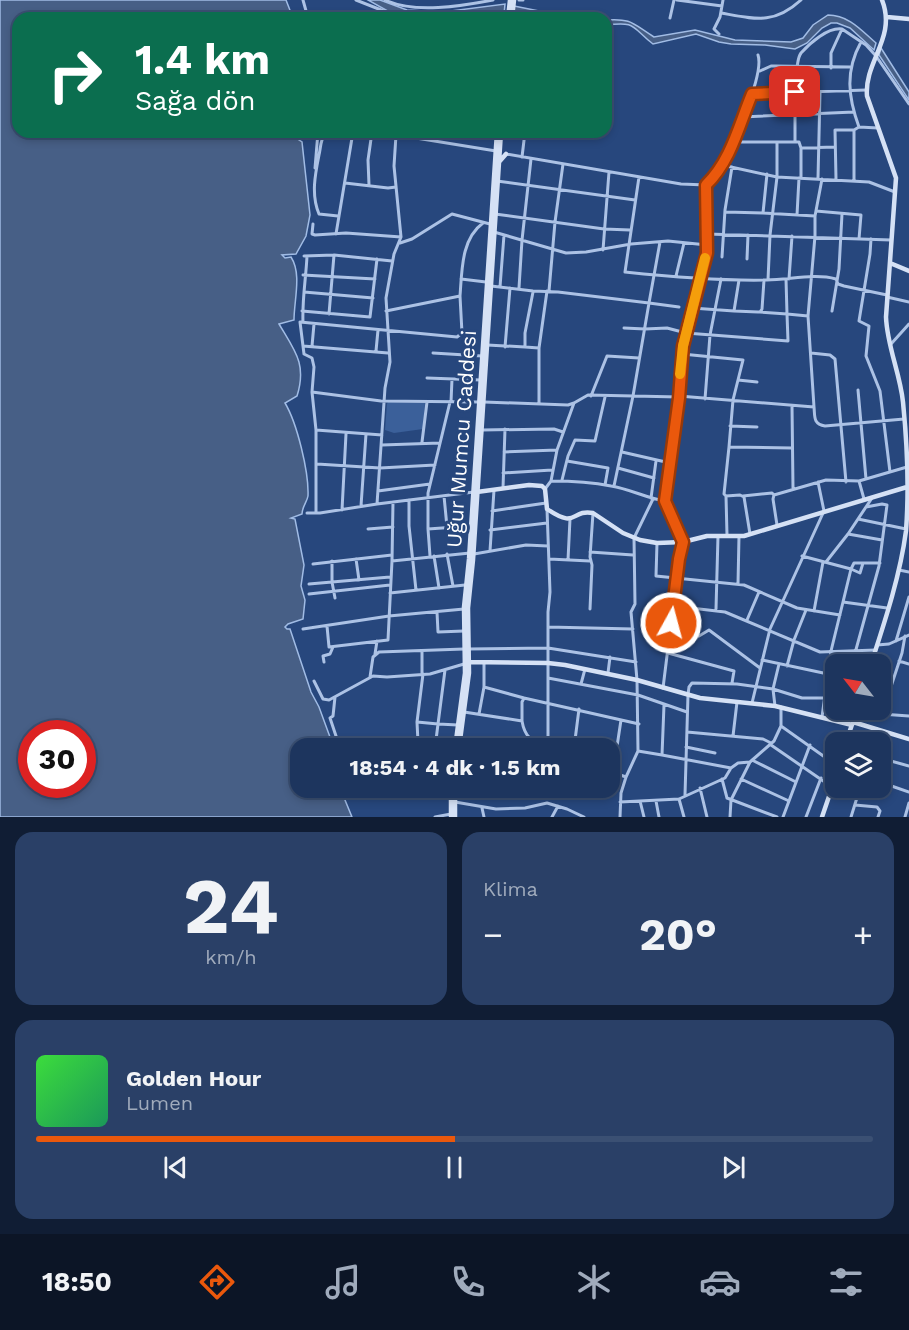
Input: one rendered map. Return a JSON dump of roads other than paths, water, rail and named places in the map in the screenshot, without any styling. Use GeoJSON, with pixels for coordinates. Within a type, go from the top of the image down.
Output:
{"type":"FeatureCollection","features":[{"type":"Feature","properties":{"kind":"street"},"geometry":{"type":"LineString","coordinates":[[356,0],[386,12]]}},
{"type":"Feature","properties":{"kind":"street"},"geometry":{"type":"LineString","coordinates":[[385,0],[409,7],[438,8],[493,0]]}},
{"type":"Feature","properties":{"kind":"street"},"geometry":{"type":"LineString","coordinates":[[670,18],[675,0],[722,6]]}},
{"type":"Feature","properties":{"kind":"street"},"geometry":{"type":"LineString","coordinates":[[719,34],[714,29],[721,13],[723,0]]}},
{"type":"Feature","properties":{"kind":"street"},"geometry":{"type":"LineString","coordinates":[[721,13],[759,19],[772,18],[785,13],[801,0]]}},
{"type":"Feature","properties":{"kind":"street"},"geometry":{"type":"LineString","coordinates":[[874,654],[898,569],[908,508],[908,434],[904,419],[904,395],[887,331],[887,296],[897,192],[896,178],[866,90],[867,80],[883,42],[887,17],[882,0]]}},
{"type":"Feature","properties":{"kind":"street"},"geometry":{"type":"LineString","coordinates":[[887,17],[909,19]]}},
{"type":"Feature","properties":{"kind":"street"},"geometry":{"type":"LineString","coordinates":[[796,92],[800,54],[833,29],[842,29],[862,42],[876,56],[909,104]]}},
{"type":"Feature","properties":{"kind":"street"},"geometry":{"type":"LineString","coordinates":[[831,68],[831,53],[842,29]]}},
{"type":"Feature","properties":{"kind":"street"},"geometry":{"type":"LineString","coordinates":[[859,127],[850,91],[850,67],[862,42]]}},
{"type":"Feature","properties":{"kind":"street"},"geometry":{"type":"LineString","coordinates":[[663,688],[676,578],[683,542],[665,501],[679,397],[682,354],[707,253],[706,185],[717,174],[735,140],[760,67],[758,56]]}},
{"type":"Feature","properties":{"kind":"street"},"geometry":{"type":"LineString","coordinates":[[758,72],[771,66],[850,67]]}},
{"type":"Feature","properties":{"kind":"street"},"geometry":{"type":"LineString","coordinates":[[752,94],[866,90]]}},
{"type":"Feature","properties":{"kind":"street"},"geometry":{"type":"LineString","coordinates":[[820,92],[820,178],[808,316],[815,422],[825,426],[904,419]]}},
{"type":"Feature","properties":{"kind":"street"},"geometry":{"type":"LineString","coordinates":[[742,117],[854,112]]}},
{"type":"Feature","properties":{"kind":"street"},"geometry":{"type":"LineString","coordinates":[[795,116],[795,142]]}},
{"type":"Feature","properties":{"kind":"street"},"geometry":{"type":"LineString","coordinates":[[836,179],[835,130],[854,130],[859,127],[878,128]]}},
{"type":"Feature","properties":{"kind":"street"},"geometry":{"type":"LineString","coordinates":[[854,130],[854,181]]}},
{"type":"Feature","properties":{"kind":"street"},"geometry":{"type":"LineString","coordinates":[[315,170],[317,138]]}},
{"type":"Feature","properties":{"kind":"street"},"geometry":{"type":"LineString","coordinates":[[323,138],[315,170],[314,191],[317,210],[319,214],[338,216]]}},
{"type":"Feature","properties":{"kind":"street"},"geometry":{"type":"LineString","coordinates":[[336,234],[352,138]]}},
{"type":"Feature","properties":{"kind":"street"},"geometry":{"type":"LineString","coordinates":[[369,185],[368,160],[371,138]]}},
{"type":"Feature","properties":{"kind":"street"},"geometry":{"type":"LineString","coordinates":[[377,504],[390,362],[386,298],[393,261],[401,237],[394,166],[396,138]]}},
{"type":"Feature","properties":{"kind":"street"},"geometry":{"type":"LineString","coordinates":[[418,138],[681,184],[706,185]]}},
{"type":"Feature","properties":{"kind":"street","name":"Uğur Mumcu Caddesi"},"geometry":{"type":"LineString","coordinates":[[459,738],[464,712],[469,585],[487,345],[498,138]]}},
{"type":"Feature","properties":{"kind":"street"},"geometry":{"type":"LineString","coordinates":[[522,157],[524,138]]}},
{"type":"Feature","properties":{"kind":"street"},"geometry":{"type":"LineString","coordinates":[[735,140],[799,142],[801,148],[797,215]]}},
{"type":"Feature","properties":{"kind":"street"},"geometry":{"type":"LineString","coordinates":[[760,312],[766,280],[777,177],[777,142]]}},
{"type":"Feature","properties":{"kind":"street"},"geometry":{"type":"LineString","coordinates":[[801,148],[835,147]]}},
{"type":"Feature","properties":{"kind":"street","name":"Uğur Mumcu Caddesi"},"geometry":{"type":"LineString","coordinates":[[493,224],[497,152]]}},
{"type":"Feature","properties":{"kind":"street"},"geometry":{"type":"LineString","coordinates":[[498,165],[506,153]]}},
{"type":"Feature","properties":{"kind":"street"},"geometry":{"type":"LineString","coordinates":[[519,288],[531,159]]}},
{"type":"Feature","properties":{"kind":"street"},"geometry":{"type":"LineString","coordinates":[[539,403],[539,348],[563,164]]}},
{"type":"Feature","properties":{"kind":"street"},"geometry":{"type":"LineString","coordinates":[[722,165],[777,177],[874,183],[897,192]]}},
{"type":"Feature","properties":{"kind":"street"},"geometry":{"type":"LineString","coordinates":[[722,257],[725,212],[732,167]]}},
{"type":"Feature","properties":{"kind":"street"},"geometry":{"type":"LineString","coordinates":[[603,250],[609,172]]}},
{"type":"Feature","properties":{"kind":"street"},"geometry":{"type":"LineString","coordinates":[[763,213],[767,174]]}},
{"type":"Feature","properties":{"kind":"street"},"geometry":{"type":"LineString","coordinates":[[639,177],[625,272],[739,280],[833,278],[838,284],[844,286],[909,302]]}},
{"type":"Feature","properties":{"kind":"street"},"geometry":{"type":"LineString","coordinates":[[497,181],[635,200]]}},
{"type":"Feature","properties":{"kind":"street"},"geometry":{"type":"LineString","coordinates":[[345,183],[396,187]]}},
{"type":"Feature","properties":{"kind":"street"},"geometry":{"type":"LineString","coordinates":[[816,211],[861,215],[859,239]]}},
{"type":"Feature","properties":{"kind":"street"},"geometry":{"type":"LineString","coordinates":[[725,212],[815,216]]}},
{"type":"Feature","properties":{"kind":"street"},"geometry":{"type":"LineString","coordinates":[[400,243],[452,214],[493,224]]}},
{"type":"Feature","properties":{"kind":"street"},"geometry":{"type":"LineString","coordinates":[[495,214],[604,229],[630,230]]}},
{"type":"Feature","properties":{"kind":"street"},"geometry":{"type":"LineString","coordinates":[[832,311],[837,281],[842,214]]}},
{"type":"Feature","properties":{"kind":"street"},"geometry":{"type":"LineString","coordinates":[[303,322],[459,337],[462,333],[460,296],[463,262],[473,230],[483,223]]}},
{"type":"Feature","properties":{"kind":"street"},"geometry":{"type":"LineString","coordinates":[[313,224],[312,234],[401,237]]}},
{"type":"Feature","properties":{"kind":"street"},"geometry":{"type":"LineString","coordinates":[[492,232],[566,253],[660,242],[707,245]]}},
{"type":"Feature","properties":{"kind":"street"},"geometry":{"type":"LineString","coordinates":[[500,286],[504,234]]}},
{"type":"Feature","properties":{"kind":"street"},"geometry":{"type":"LineString","coordinates":[[707,234],[892,240]]}},
{"type":"Feature","properties":{"kind":"street"},"geometry":{"type":"LineString","coordinates":[[747,259],[748,235]]}},
{"type":"Feature","properties":{"kind":"street"},"geometry":{"type":"LineString","coordinates":[[624,328],[668,328],[686,333],[789,341],[787,279],[792,236]]}},
{"type":"Feature","properties":{"kind":"street"},"geometry":{"type":"LineString","coordinates":[[871,239],[859,321],[869,326],[866,356],[880,391],[890,472]]}},
{"type":"Feature","properties":{"kind":"street"},"geometry":{"type":"LineString","coordinates":[[614,486],[633,396],[660,242]]}},
{"type":"Feature","properties":{"kind":"street"},"geometry":{"type":"LineString","coordinates":[[676,276],[684,243]]}},
{"type":"Feature","properties":{"kind":"street"},"geometry":{"type":"LineString","coordinates":[[315,513],[316,430],[312,392],[314,367],[312,358],[304,354],[300,322],[303,322],[306,256],[334,255],[393,261]]}},
{"type":"Feature","properties":{"kind":"street"},"geometry":{"type":"LineString","coordinates":[[329,314],[334,255]]}},
{"type":"Feature","properties":{"kind":"street"},"geometry":{"type":"LineString","coordinates":[[302,311],[370,317],[377,259]]}},
{"type":"Feature","properties":{"kind":"street"},"geometry":{"type":"LineString","coordinates":[[890,263],[909,271]]}},
{"type":"Feature","properties":{"kind":"street"},"geometry":{"type":"LineString","coordinates":[[305,275],[375,279]]}},
{"type":"Feature","properties":{"kind":"street"},"geometry":{"type":"LineString","coordinates":[[461,279],[533,291],[679,307]]}},
{"type":"Feature","properties":{"kind":"street"},"geometry":{"type":"LineString","coordinates":[[705,399],[710,335],[721,279]]}},
{"type":"Feature","properties":{"kind":"street"},"geometry":{"type":"LineString","coordinates":[[734,311],[739,280]]}},
{"type":"Feature","properties":{"kind":"street","name":"Uğur Mumcu Caddesi"},"geometry":{"type":"LineString","coordinates":[[472,553],[472,526],[482,430],[482,356],[489,284]]}},
{"type":"Feature","properties":{"kind":"street"},"geometry":{"type":"LineString","coordinates":[[505,347],[510,288]]}},
{"type":"Feature","properties":{"kind":"street"},"geometry":{"type":"LineString","coordinates":[[525,347],[525,333],[533,291]]}},
{"type":"Feature","properties":{"kind":"street"},"geometry":{"type":"LineString","coordinates":[[304,292],[373,298]]}},
{"type":"Feature","properties":{"kind":"street"},"geometry":{"type":"LineString","coordinates":[[386,310],[460,296]]}},
{"type":"Feature","properties":{"kind":"street"},"geometry":{"type":"LineString","coordinates":[[692,308],[808,316]]}},
{"type":"Feature","properties":{"kind":"street"},"geometry":{"type":"LineString","coordinates":[[312,346],[314,324]]}},
{"type":"Feature","properties":{"kind":"street"},"geometry":{"type":"LineString","coordinates":[[890,345],[909,324]]}},
{"type":"Feature","properties":{"kind":"street"},"geometry":{"type":"LineString","coordinates":[[376,351],[378,330]]}},
{"type":"Feature","properties":{"kind":"street"},"geometry":{"type":"LineString","coordinates":[[487,345],[539,348]]}},
{"type":"Feature","properties":{"kind":"street"},"geometry":{"type":"LineString","coordinates":[[303,346],[388,353]]}},
{"type":"Feature","properties":{"kind":"street"},"geometry":{"type":"LineString","coordinates":[[433,353],[482,356]]}},
{"type":"Feature","properties":{"kind":"street"},"geometry":{"type":"LineString","coordinates":[[811,353],[831,355],[835,359],[846,482]]}},
{"type":"Feature","properties":{"kind":"street"},"geometry":{"type":"LineString","coordinates":[[682,354],[743,360],[733,400],[730,426],[724,494],[726,496],[727,535]]}},
{"type":"Feature","properties":{"kind":"street"},"geometry":{"type":"LineString","coordinates":[[591,396],[607,356],[639,358]]}},
{"type":"Feature","properties":{"kind":"street"},"geometry":{"type":"LineString","coordinates":[[427,378],[481,380]]}},
{"type":"Feature","properties":{"kind":"street"},"geometry":{"type":"LineString","coordinates":[[439,588],[428,529],[428,498],[451,402],[452,379]]}},
{"type":"Feature","properties":{"kind":"street"},"geometry":{"type":"LineString","coordinates":[[738,380],[756,382]]}},
{"type":"Feature","properties":{"kind":"street"},"geometry":{"type":"LineString","coordinates":[[858,390],[866,479]]}},
{"type":"Feature","properties":{"kind":"street"},"geometry":{"type":"LineString","coordinates":[[312,392],[427,402],[568,405],[585,396],[633,396],[733,400],[814,407]]}},
{"type":"Feature","properties":{"kind":"street"},"geometry":{"type":"LineString","coordinates":[[562,480],[575,440],[595,441],[605,397]]}},
{"type":"Feature","properties":{"kind":"street"},"geometry":{"type":"LineString","coordinates":[[422,442],[427,402]]}},
{"type":"Feature","properties":{"kind":"street"},"geometry":{"type":"LineString","coordinates":[[524,698],[522,721],[524,732],[532,740],[548,748],[549,559],[545,489],[551,481],[557,450],[574,403]]}},
{"type":"Feature","properties":{"kind":"street"},"geometry":{"type":"LineString","coordinates":[[792,406],[793,488]]}},
{"type":"Feature","properties":{"kind":"street"},"geometry":{"type":"LineString","coordinates":[[730,426],[757,427]]}},
{"type":"Feature","properties":{"kind":"street"},"geometry":{"type":"LineString","coordinates":[[503,489],[505,429]]}},
{"type":"Feature","properties":{"kind":"street"},"geometry":{"type":"LineString","coordinates":[[482,430],[554,429],[564,432]]}},
{"type":"Feature","properties":{"kind":"street"},"geometry":{"type":"LineString","coordinates":[[316,430],[382,435]]}},
{"type":"Feature","properties":{"kind":"street"},"geometry":{"type":"LineString","coordinates":[[342,510],[346,433]]}},
{"type":"Feature","properties":{"kind":"street"},"geometry":{"type":"LineString","coordinates":[[361,506],[366,434]]}},
{"type":"Feature","properties":{"kind":"street"},"geometry":{"type":"LineString","coordinates":[[382,445],[440,443]]}},
{"type":"Feature","properties":{"kind":"street"},"geometry":{"type":"LineString","coordinates":[[729,447],[792,448]]}},
{"type":"Feature","properties":{"kind":"street"},"geometry":{"type":"LineString","coordinates":[[504,452],[557,450]]}},
{"type":"Feature","properties":{"kind":"street"},"geometry":{"type":"LineString","coordinates":[[622,452],[670,463]]}},
{"type":"Feature","properties":{"kind":"street"},"geometry":{"type":"LineString","coordinates":[[620,817],[620,802],[626,777],[638,751],[638,695],[631,612],[635,604],[634,538],[652,499],[656,461]]}},
{"type":"Feature","properties":{"kind":"street"},"geometry":{"type":"LineString","coordinates":[[567,462],[608,468],[605,485]]}},
{"type":"Feature","properties":{"kind":"street"},"geometry":{"type":"LineString","coordinates":[[316,464],[364,468],[435,465]]}},
{"type":"Feature","properties":{"kind":"street"},"geometry":{"type":"LineString","coordinates":[[726,496],[772,493],[774,495],[826,480],[859,481],[907,467]]}},
{"type":"Feature","properties":{"kind":"street"},"geometry":{"type":"LineString","coordinates":[[618,468],[654,478]]}},
{"type":"Feature","properties":{"kind":"street"},"geometry":{"type":"LineString","coordinates":[[503,473],[553,470]]}},
{"type":"Feature","properties":{"kind":"street"},"geometry":{"type":"LineString","coordinates":[[551,481],[562,480],[614,486],[665,501]]}},
{"type":"Feature","properties":{"kind":"street"},"geometry":{"type":"LineString","coordinates":[[859,481],[864,499]]}},
{"type":"Feature","properties":{"kind":"street"},"geometry":{"type":"LineString","coordinates":[[752,703],[770,629],[824,510],[818,482]]}},
{"type":"Feature","properties":{"kind":"street"},"geometry":{"type":"LineString","coordinates":[[492,511],[547,506],[563,519],[570,519],[588,512],[634,538],[657,543],[683,542],[718,536],[750,534],[864,499],[908,482]]}},
{"type":"Feature","properties":{"kind":"street"},"geometry":{"type":"LineString","coordinates":[[378,490],[430,484]]}},
{"type":"Feature","properties":{"kind":"street"},"geometry":{"type":"LineString","coordinates":[[307,513],[537,484],[545,489]]}},
{"type":"Feature","properties":{"kind":"street"},"geometry":{"type":"LineString","coordinates":[[490,551],[494,490]]}},
{"type":"Feature","properties":{"kind":"street"},"geometry":{"type":"LineString","coordinates":[[774,495],[772,499],[777,525]]}},
{"type":"Feature","properties":{"kind":"street"},"geometry":{"type":"LineString","coordinates":[[444,496],[447,527]]}},
{"type":"Feature","properties":{"kind":"street"},"geometry":{"type":"LineString","coordinates":[[742,496],[745,500],[750,534]]}},
{"type":"Feature","properties":{"kind":"street"},"geometry":{"type":"LineString","coordinates":[[814,611],[825,562],[848,534],[872,496]]}},
{"type":"Feature","properties":{"kind":"street"},"geometry":{"type":"LineString","coordinates":[[409,500],[416,590]]}},
{"type":"Feature","properties":{"kind":"street"},"geometry":{"type":"LineString","coordinates":[[327,626],[329,647],[388,640],[393,502]]}},
{"type":"Feature","properties":{"kind":"street"},"geometry":{"type":"LineString","coordinates":[[855,654],[880,562],[887,505],[866,507]]}},
{"type":"Feature","properties":{"kind":"street"},"geometry":{"type":"LineString","coordinates":[[590,609],[593,513]]}},
{"type":"Feature","properties":{"kind":"street"},"geometry":{"type":"LineString","coordinates":[[568,560],[570,519]]}},
{"type":"Feature","properties":{"kind":"street"},"geometry":{"type":"LineString","coordinates":[[858,519],[906,529]]}},
{"type":"Feature","properties":{"kind":"street"},"geometry":{"type":"LineString","coordinates":[[490,530],[547,523]]}},
{"type":"Feature","properties":{"kind":"street"},"geometry":{"type":"LineString","coordinates":[[368,529],[393,526]]}},
{"type":"Feature","properties":{"kind":"street"},"geometry":{"type":"LineString","coordinates":[[428,529],[472,526]]}},
{"type":"Feature","properties":{"kind":"street"},"geometry":{"type":"LineString","coordinates":[[848,534],[882,540]]}},
{"type":"Feature","properties":{"kind":"street"},"geometry":{"type":"LineString","coordinates":[[716,609],[718,536]]}},
{"type":"Feature","properties":{"kind":"street"},"geometry":{"type":"LineString","coordinates":[[738,585],[739,536]]}},
{"type":"Feature","properties":{"kind":"street"},"geometry":{"type":"LineString","coordinates":[[656,581],[657,543]]}},
{"type":"Feature","properties":{"kind":"street"},"geometry":{"type":"LineString","coordinates":[[392,561],[536,544],[548,546]]}},
{"type":"Feature","properties":{"kind":"street"},"geometry":{"type":"LineString","coordinates":[[590,552],[633,555]]}},
{"type":"Feature","properties":{"kind":"street"},"geometry":{"type":"LineString","coordinates":[[447,554],[453,586]]}},
{"type":"Feature","properties":{"kind":"street"},"geometry":{"type":"LineString","coordinates":[[313,564],[392,555]]}},
{"type":"Feature","properties":{"kind":"street"},"geometry":{"type":"LineString","coordinates":[[802,556],[860,573],[863,563]]}},
{"type":"Feature","properties":{"kind":"street"},"geometry":{"type":"LineString","coordinates":[[549,559],[590,561]]}},
{"type":"Feature","properties":{"kind":"street"},"geometry":{"type":"LineString","coordinates":[[356,560],[359,579]]}},
{"type":"Feature","properties":{"kind":"street"},"geometry":{"type":"LineString","coordinates":[[332,561],[335,597]]}},
{"type":"Feature","properties":{"kind":"street"},"geometry":{"type":"LineString","coordinates":[[831,654],[854,563],[880,562]]}},
{"type":"Feature","properties":{"kind":"street"},"geometry":{"type":"LineString","coordinates":[[898,569],[909,572]]}},
{"type":"Feature","properties":{"kind":"street"},"geometry":{"type":"LineString","coordinates":[[656,576],[747,586],[781,603],[806,610],[840,615]]}},
{"type":"Feature","properties":{"kind":"street"},"geometry":{"type":"LineString","coordinates":[[309,584],[390,577]]}},
{"type":"Feature","properties":{"kind":"street"},"geometry":{"type":"LineString","coordinates":[[309,594],[390,585]]}},
{"type":"Feature","properties":{"kind":"street"},"geometry":{"type":"LineString","coordinates":[[390,593],[469,585]]}},
{"type":"Feature","properties":{"kind":"street","name":"Uğur Mumcu Caddesi"},"geometry":{"type":"LineString","coordinates":[[466,649],[464,609],[469,585]]}},
{"type":"Feature","properties":{"kind":"street"},"geometry":{"type":"LineString","coordinates":[[747,620],[759,592]]}},
{"type":"Feature","properties":{"kind":"street"},"geometry":{"type":"LineString","coordinates":[[896,640],[909,597]]}},
{"type":"Feature","properties":{"kind":"street"},"geometry":{"type":"LineString","coordinates":[[843,602],[887,608]]}},
{"type":"Feature","properties":{"kind":"street"},"geometry":{"type":"LineString","coordinates":[[674,606],[716,609],[770,629],[820,652],[856,651],[883,645],[907,635]]}},
{"type":"Feature","properties":{"kind":"street"},"geometry":{"type":"LineString","coordinates":[[303,629],[389,616],[464,609]]}},
{"type":"Feature","properties":{"kind":"street"},"geometry":{"type":"LineString","coordinates":[[787,666],[806,610]]}},
{"type":"Feature","properties":{"kind":"street"},"geometry":{"type":"LineString","coordinates":[[437,612],[438,632],[464,631]]}},
{"type":"Feature","properties":{"kind":"street"},"geometry":{"type":"LineString","coordinates":[[671,623],[695,636],[709,630],[760,668]]}},
{"type":"Feature","properties":{"kind":"street"},"geometry":{"type":"LineString","coordinates":[[548,627],[633,629]]}},
{"type":"Feature","properties":{"kind":"street"},"geometry":{"type":"LineString","coordinates":[[891,686],[907,635]]}},
{"type":"Feature","properties":{"kind":"street"},"geometry":{"type":"LineString","coordinates":[[370,677],[377,641]]}},
{"type":"Feature","properties":{"kind":"street"},"geometry":{"type":"LineString","coordinates":[[324,662],[323,656],[330,654],[333,647]]}},
{"type":"Feature","properties":{"kind":"street"},"geometry":{"type":"LineString","coordinates":[[375,654],[379,652],[548,648],[636,662]]}},
{"type":"Feature","properties":{"kind":"street"},"geometry":{"type":"LineString","coordinates":[[418,738],[422,652]]}},
{"type":"Feature","properties":{"kind":"street"},"geometry":{"type":"LineString","coordinates":[[668,653],[734,671],[732,683]]}},
{"type":"Feature","properties":{"kind":"street"},"geometry":{"type":"LineString","coordinates":[[608,673],[610,657]]}},
{"type":"Feature","properties":{"kind":"street"},"geometry":{"type":"LineString","coordinates":[[762,660],[825,673]]}},
{"type":"Feature","properties":{"kind":"street"},"geometry":{"type":"LineString","coordinates":[[899,660],[909,664]]}},
{"type":"Feature","properties":{"kind":"street"},"geometry":{"type":"LineString","coordinates":[[479,714],[484,687],[484,662]]}},
{"type":"Feature","properties":{"kind":"street"},"geometry":{"type":"LineString","coordinates":[[314,681],[323,699],[329,700],[370,677],[422,674],[466,663],[548,663],[608,673],[688,695],[778,706],[877,729],[909,739]]}},
{"type":"Feature","properties":{"kind":"street","name":"Uğur Mumcu Caddesi"},"geometry":{"type":"LineString","coordinates":[[457,738],[466,663]]}},
{"type":"Feature","properties":{"kind":"street"},"geometry":{"type":"LineString","coordinates":[[730,817],[731,800],[751,761],[771,744],[781,726],[773,688],[779,664]]}},
{"type":"Feature","properties":{"kind":"street"},"geometry":{"type":"LineString","coordinates":[[581,684],[585,669]]}},
{"type":"Feature","properties":{"kind":"street"},"geometry":{"type":"LineString","coordinates":[[436,738],[445,670]]}},
{"type":"Feature","properties":{"kind":"street"},"geometry":{"type":"LineString","coordinates":[[548,678],[638,695],[687,712]]}},
{"type":"Feature","properties":{"kind":"street"},"geometry":{"type":"LineString","coordinates":[[685,795],[688,695],[689,687],[694,683],[732,683],[773,688],[802,698],[825,698],[822,717]]}},
{"type":"Feature","properties":{"kind":"street"},"geometry":{"type":"LineString","coordinates":[[484,687],[639,724]]}},
{"type":"Feature","properties":{"kind":"street"},"geometry":{"type":"LineString","coordinates":[[335,697],[333,717],[330,718],[337,738]]}},
{"type":"Feature","properties":{"kind":"street"},"geometry":{"type":"LineString","coordinates":[[733,736],[737,702]]}},
{"type":"Feature","properties":{"kind":"street"},"geometry":{"type":"LineString","coordinates":[[662,754],[664,705]]}},
{"type":"Feature","properties":{"kind":"street"},"geometry":{"type":"LineString","coordinates":[[575,738],[579,709]]}},
{"type":"Feature","properties":{"kind":"street"},"geometry":{"type":"LineString","coordinates":[[464,712],[522,721]]}},
{"type":"Feature","properties":{"kind":"street"},"geometry":{"type":"LineString","coordinates":[[891,715],[909,716]]}},
{"type":"Feature","properties":{"kind":"street"},"geometry":{"type":"LineString","coordinates":[[618,738],[621,720]]}},
{"type":"Feature","properties":{"kind":"street"},"geometry":{"type":"LineString","coordinates":[[849,732],[853,720]]}},
{"type":"Feature","properties":{"kind":"street"},"geometry":{"type":"LineString","coordinates":[[417,722],[458,725]]}},
{"type":"Feature","properties":{"kind":"street"},"geometry":{"type":"LineString","coordinates":[[781,726],[825,757]]}},
{"type":"Feature","properties":{"kind":"street"},"geometry":{"type":"LineString","coordinates":[[687,732],[763,739],[825,782]]}},
{"type":"Feature","properties":{"kind":"street"},"geometry":{"type":"LineString","coordinates":[[783,817],[810,745]]}},
{"type":"Feature","properties":{"kind":"street"},"geometry":{"type":"LineString","coordinates":[[686,747],[715,753]]}},
{"type":"Feature","properties":{"kind":"street"},"geometry":{"type":"LineString","coordinates":[[638,751],[731,768]]}},
{"type":"Feature","properties":{"kind":"street"},"geometry":{"type":"LineString","coordinates":[[620,802],[679,799],[722,779],[738,763],[751,761],[796,782]]}},
{"type":"Feature","properties":{"kind":"street"},"geometry":{"type":"LineString","coordinates":[[891,761],[909,766]]}},
{"type":"Feature","properties":{"kind":"street"},"geometry":{"type":"LineString","coordinates":[[620,775],[626,777]]}},
{"type":"Feature","properties":{"kind":"street"},"geometry":{"type":"LineString","coordinates":[[806,817],[820,778]]}},
{"type":"Feature","properties":{"kind":"street"},"geometry":{"type":"LineString","coordinates":[[722,779],[727,798],[777,817]]}},
{"type":"Feature","properties":{"kind":"street"},"geometry":{"type":"LineString","coordinates":[[741,779],[789,801]]}},
{"type":"Feature","properties":{"kind":"street"},"geometry":{"type":"LineString","coordinates":[[891,786],[909,792]]}},
{"type":"Feature","properties":{"kind":"street"},"geometry":{"type":"LineString","coordinates":[[700,788],[707,817]]}},
{"type":"Feature","properties":{"kind":"street"},"geometry":{"type":"LineString","coordinates":[[452,816],[453,798]]}},
{"type":"Feature","properties":{"kind":"street"},"geometry":{"type":"LineString","coordinates":[[452,816],[454,798]]}},
{"type":"Feature","properties":{"kind":"street"},"geometry":{"type":"LineString","coordinates":[[822,817],[828,798]]}},
{"type":"Feature","properties":{"kind":"street"},"geometry":{"type":"LineString","coordinates":[[851,817],[857,798]]}},
{"type":"Feature","properties":{"kind":"street"},"geometry":{"type":"LineString","coordinates":[[679,799],[684,817]]}},
{"type":"Feature","properties":{"kind":"street"},"geometry":{"type":"LineString","coordinates":[[656,800],[659,817]]}},
{"type":"Feature","properties":{"kind":"street"},"geometry":{"type":"LineString","coordinates":[[640,801],[644,817]]}},
{"type":"Feature","properties":{"kind":"street"},"geometry":{"type":"LineString","coordinates":[[455,802],[482,808],[525,808],[542,803],[558,806],[584,817]]}},
{"type":"Feature","properties":{"kind":"street"},"geometry":{"type":"LineString","coordinates":[[905,817],[909,803]]}},
{"type":"Feature","properties":{"kind":"street"},"geometry":{"type":"LineString","coordinates":[[855,805],[877,807],[880,811],[878,817]]}},
{"type":"Feature","properties":{"kind":"street"},"geometry":{"type":"LineString","coordinates":[[552,817],[558,806]]}},
{"type":"Feature","properties":{"kind":"street"},"geometry":{"type":"LineString","coordinates":[[482,808],[483,817]]}},
{"type":"Feature","properties":{"kind":"street"},"geometry":{"type":"LineString","coordinates":[[435,817],[452,816]]}}]}
